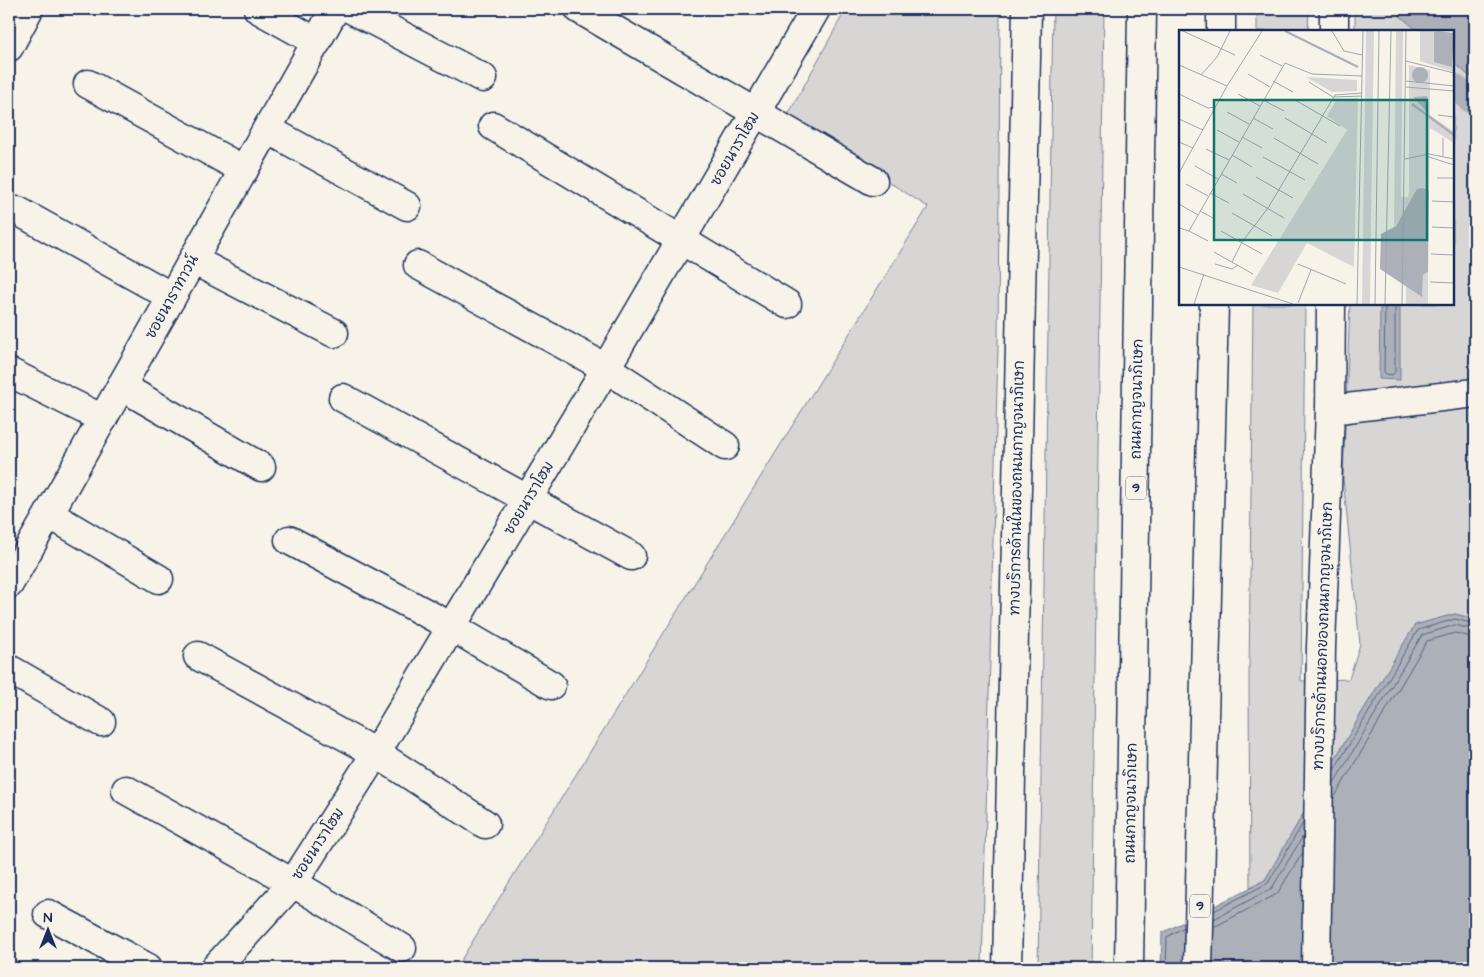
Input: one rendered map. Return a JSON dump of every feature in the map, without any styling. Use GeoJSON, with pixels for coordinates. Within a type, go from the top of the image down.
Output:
{"type":"FeatureCollection","features":[{"type":"Feature","properties":{"kind":"main road"},"geometry":{"type":"LineString","coordinates":[[9,47],[30,9]]}},
{"type":"Feature","properties":{"kind":"main road"},"geometry":{"type":"LineString","coordinates":[[258,9],[317,42]]}},
{"type":"Feature","properties":{"kind":"main road","name":"ซอยนาราทาวน์"},"geometry":{"type":"LineString","coordinates":[[9,584],[17,550],[49,514],[335,9]]}},
{"type":"Feature","properties":{"kind":"main road"},"geometry":{"type":"LineString","coordinates":[[351,9],[483,78]]}},
{"type":"Feature","properties":{"kind":"main road"},"geometry":{"type":"LineString","coordinates":[[579,9],[873,181]]}},
{"type":"Feature","properties":{"kind":"main road","name":"ซอยนาราโฮม"},"geometry":{"type":"LineString","coordinates":[[215,968],[293,883],[376,753],[682,240],[816,9]]}},
{"type":"Feature","properties":{"kind":"main road","name":"ทางบริการด้านในของถนนกาญจนาภิเษก"},"geometry":{"type":"LineString","coordinates":[[1007,968],[1027,9]]}},
{"type":"Feature","properties":{"kind":"main road","name":"ถนนกาญจนาภิเษก"},"geometry":{"type":"LineString","coordinates":[[1129,968],[1142,9]]}},
{"type":"Feature","properties":{"kind":"main road"},"geometry":{"type":"LineString","coordinates":[[1221,9],[1221,30]]}},
{"type":"Feature","properties":{"kind":"main road"},"geometry":{"type":"LineString","coordinates":[[1334,9],[1334,30]]}},
{"type":"Feature","properties":{"kind":"main road"},"geometry":{"type":"LineString","coordinates":[[88,84],[244,170]]}},
{"type":"Feature","properties":{"kind":"main road"},"geometry":{"type":"LineString","coordinates":[[493,126],[787,304]]}},
{"type":"Feature","properties":{"kind":"main road"},"geometry":{"type":"LineString","coordinates":[[267,130],[407,206]]}},
{"type":"Feature","properties":{"kind":"main road"},"geometry":{"type":"LineString","coordinates":[[18,211],[172,297]]}},
{"type":"Feature","properties":{"kind":"main road"},"geometry":{"type":"LineString","coordinates":[[193,260],[334,333]]}},
{"type":"Feature","properties":{"kind":"main road"},"geometry":{"type":"LineString","coordinates":[[418,265],[606,368],[725,446]]}},
{"type":"Feature","properties":{"kind":"main road","name":"9"},"geometry":{"type":"LineString","coordinates":[[1198,968],[1214,305]]}},
{"type":"Feature","properties":{"kind":"main road","name":"ทางบริการด้านนอกของถนนกาญจนาภิเษก"},"geometry":{"type":"LineString","coordinates":[[1316,968],[1321,647],[1330,410],[1331,305]]}},
{"type":"Feature","properties":{"kind":"main road"},"geometry":{"type":"LineString","coordinates":[[9,372],[103,418]]}},
{"type":"Feature","properties":{"kind":"main road"},"geometry":{"type":"LineString","coordinates":[[121,386],[261,467]]}},
{"type":"Feature","properties":{"kind":"main road"},"geometry":{"type":"LineString","coordinates":[[1330,410],[1475,394]]}},
{"type":"Feature","properties":{"kind":"main road"},"geometry":{"type":"LineString","coordinates":[[343,398],[631,556]]}},
{"type":"Feature","properties":{"kind":"main road"},"geometry":{"type":"LineString","coordinates":[[49,514],[159,579]]}},
{"type":"Feature","properties":{"kind":"main road"},"geometry":{"type":"LineString","coordinates":[[289,540],[452,627],[551,685]]}},
{"type":"Feature","properties":{"kind":"main road"},"geometry":{"type":"LineString","coordinates":[[198,656],[376,753],[485,824]]}},
{"type":"Feature","properties":{"kind":"main road"},"geometry":{"type":"LineString","coordinates":[[9,669],[101,722]]}},
{"type":"Feature","properties":{"kind":"main road"},"geometry":{"type":"LineString","coordinates":[[126,790],[293,883],[402,948]]}},
{"type":"Feature","properties":{"kind":"main road"},"geometry":{"type":"LineString","coordinates":[[48,914],[148,968]]}},
{"type":"Feature","properties":{"kind":"shaded area"},"geometry":{"type":"Polygon","coordinates":[[[846,9],[1000,9],[998,348],[982,968],[456,968],[928,207],[793,121],[789,113],[846,9]]]}},
{"type":"Feature","properties":{"kind":"shaded area"},"geometry":{"type":"Polygon","coordinates":[[[1053,9],[1104,9],[1091,968],[1038,968],[1053,9]]]}},
{"type":"Feature","properties":{"kind":"shaded area"},"geometry":{"type":"Polygon","coordinates":[[[1257,9],[1309,9],[1308,30],[1257,30],[1257,9]]]}},
{"type":"Feature","properties":{"kind":"shaded area"},"geometry":{"type":"Polygon","coordinates":[[[1355,9],[1475,9],[1475,619],[1455,614],[1415,625],[1265,880],[1250,887],[1249,680],[1253,305],[1305,305],[1301,681],[1349,679],[1360,644],[1343,478],[1350,305],[1454,305],[1454,30],[1355,30],[1355,9]]]}},
{"type":"Feature","properties":{"kind":"water"},"geometry":{"type":"Polygon","coordinates":[[[1396,9],[1475,9],[1475,78],[1468,75],[1454,63],[1454,30],[1417,30],[1400,16],[1396,9]]]}},
{"type":"Feature","properties":{"kind":"water"},"geometry":{"type":"Polygon","coordinates":[[[1380,305],[1400,305],[1400,380],[1379,379],[1380,305]]]}},
{"type":"Feature","properties":{"kind":"water"},"geometry":{"type":"Polygon","coordinates":[[[1455,614],[1475,619],[1475,968],[1161,968],[1162,933],[1265,880],[1415,625],[1455,614]]]}},
{"type":"Feature","properties":{"kind":"waterway"},"geometry":{"type":"LineString","coordinates":[[1454,87],[1475,103]]}}]}
